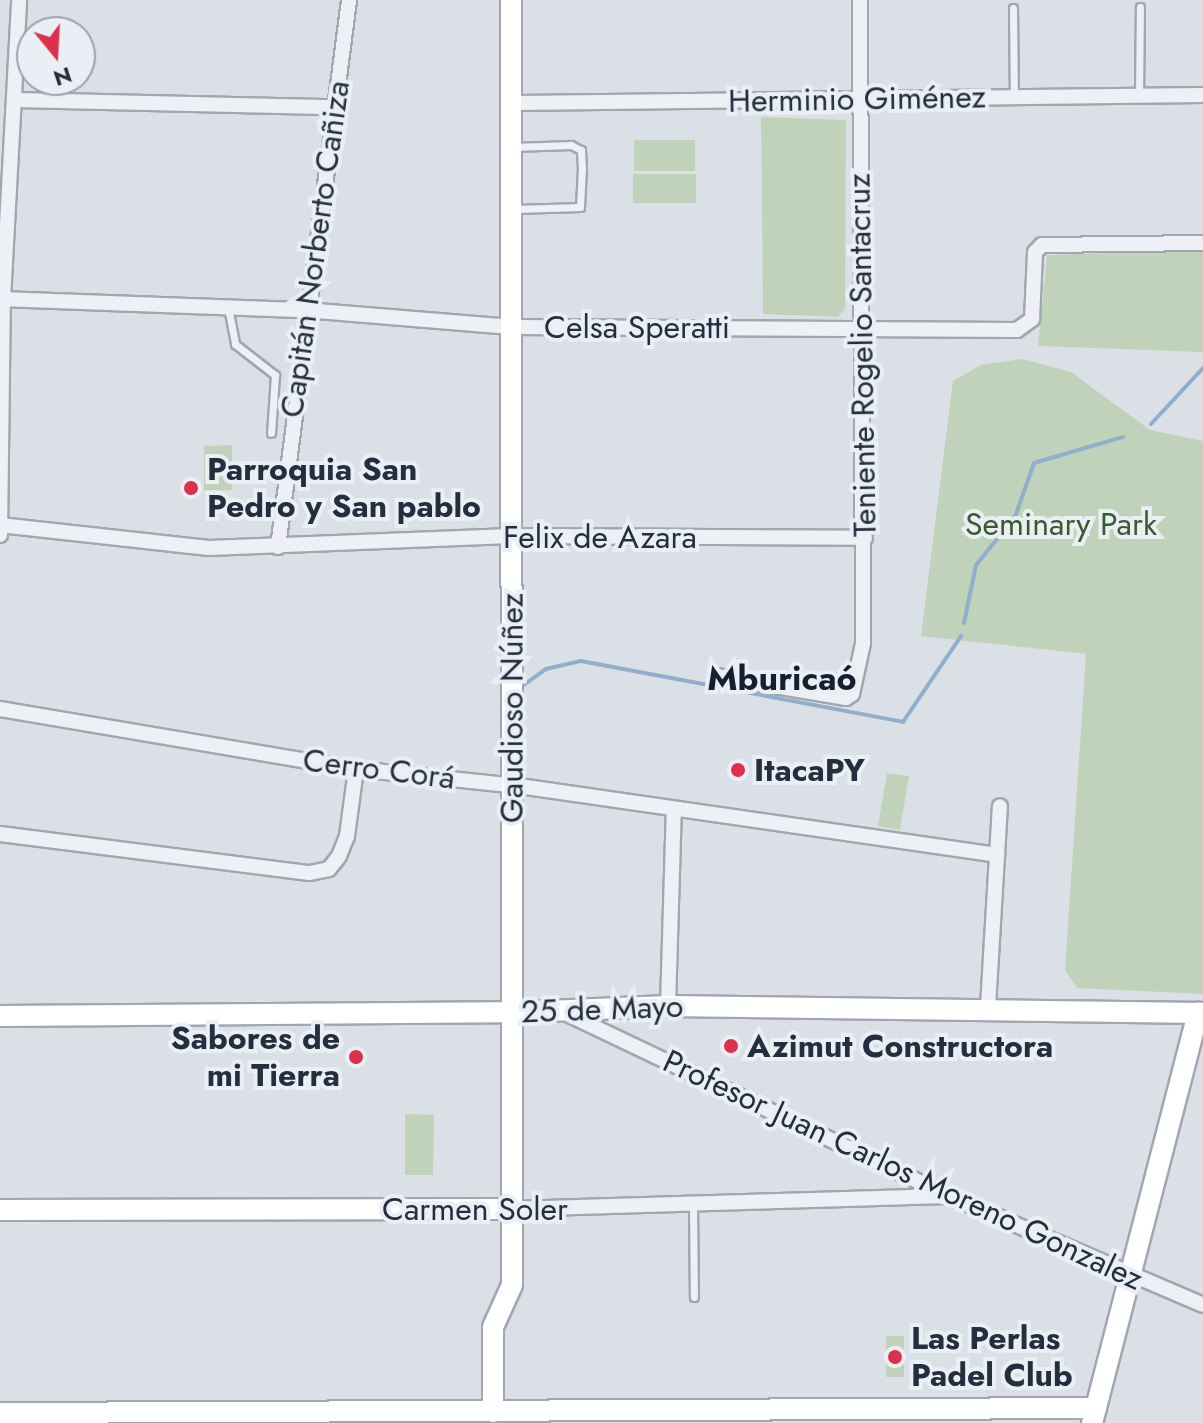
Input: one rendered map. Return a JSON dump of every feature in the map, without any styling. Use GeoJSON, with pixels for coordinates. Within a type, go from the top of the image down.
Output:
{"type":"FeatureCollection","features":[{"type":"Feature","properties":{"kind":"street"},"geometry":{"type":"LineString","coordinates":[[0,535],[2,299],[16,100],[19,0]]}},
{"type":"Feature","properties":{"kind":"street","name":"Capitán Norberto Cañiza"},"geometry":{"type":"LineString","coordinates":[[278,547],[305,310],[349,0]]}},
{"type":"Feature","properties":{"kind":"street","name":"Gaudioso Núñez"},"geometry":{"type":"LineString","coordinates":[[493,1412],[493,1327],[512,1285],[509,1012],[515,209],[511,0]]}},
{"type":"Feature","properties":{"kind":"street","name":"Teniente Rogelio Santacruz"},"geometry":{"type":"LineString","coordinates":[[716,676],[839,699],[852,694],[863,643],[865,538],[858,99],[860,0]]}},
{"type":"Feature","properties":{"kind":"street","name":"Herminio Giménez"},"geometry":{"type":"LineString","coordinates":[[511,103],[1203,95]]}},
{"type":"Feature","properties":{"kind":"street"},"geometry":{"type":"LineString","coordinates":[[16,100],[334,107]]}},
{"type":"Feature","properties":{"kind":"street","name":"Celsa Speratti"},"geometry":{"type":"LineString","coordinates":[[2,299],[305,310],[513,327],[1017,330],[1032,319],[1035,252],[1042,245],[1203,243]]}},
{"type":"Feature","properties":{"kind":"street","name":"Felix de Azara"},"geometry":{"type":"LineString","coordinates":[[0,525],[152,545],[278,547],[513,536],[865,538]]}},
{"type":"Feature","properties":{"kind":"street","name":"Cerro Corá"},"geometry":{"type":"LineString","coordinates":[[0,709],[356,769],[511,786],[997,855]]}},
{"type":"Feature","properties":{"kind":"street"},"geometry":{"type":"LineString","coordinates":[[0,834],[310,873],[329,869],[339,856],[347,836],[356,769]]}},
{"type":"Feature","properties":{"kind":"street"},"geometry":{"type":"LineString","coordinates":[[988,1007],[1000,806]]}},
{"type":"Feature","properties":{"kind":"street"},"geometry":{"type":"LineString","coordinates":[[668,1006],[674,809]]}},
{"type":"Feature","properties":{"kind":"street","name":"25 de Mayo"},"geometry":{"type":"LineString","coordinates":[[0,1016],[509,1012],[668,1006],[988,1007],[1201,1013]]}},
{"type":"Feature","properties":{"kind":"street","name":"Profesor Juan Carlos Moreno Gonzalez"},"geometry":{"type":"LineString","coordinates":[[561,1011],[949,1196],[1128,1277],[1203,1305]]}},
{"type":"Feature","properties":{"kind":"street"},"geometry":{"type":"LineString","coordinates":[[0,1413],[219,1417],[493,1412],[1094,1416],[1128,1277],[1201,1013]]}},
{"type":"Feature","properties":{"kind":"street","name":"Carmen Soler"},"geometry":{"type":"LineString","coordinates":[[0,1210],[511,1209],[693,1206],[949,1196]]}},
{"type":"Feature","properties":{"kind":"lane"},"geometry":{"type":"LineString","coordinates":[[1139,97],[1140,7]]}},
{"type":"Feature","properties":{"kind":"lane"},"geometry":{"type":"LineString","coordinates":[[1013,8],[1014,97]]}},
{"type":"Feature","properties":{"kind":"lane"},"geometry":{"type":"LineString","coordinates":[[513,147],[571,145],[581,150],[580,207],[515,209]]}},
{"type":"Feature","properties":{"kind":"lane"},"geometry":{"type":"LineString","coordinates":[[228,307],[235,344],[271,368],[274,399],[271,433]]}},
{"type":"Feature","properties":{"kind":"lane"},"geometry":{"type":"LineString","coordinates":[[274,399],[295,399]]}},
{"type":"Feature","properties":{"kind":"lane"},"geometry":{"type":"LineString","coordinates":[[273,417],[292,417]]}},
{"type":"Feature","properties":{"kind":"lane"},"geometry":{"type":"LineString","coordinates":[[693,1206],[694,1297]]}},
{"type":"Feature","properties":{"kind":"green space"},"geometry":{"type":"Polygon","coordinates":[[[761,117],[846,120],[845,308],[838,317],[763,314],[761,117]]]}},
{"type":"Feature","properties":{"kind":"green space"},"geometry":{"type":"Polygon","coordinates":[[[634,140],[695,140],[695,171],[634,171],[634,140]]]}},
{"type":"Feature","properties":{"kind":"green space"},"geometry":{"type":"Polygon","coordinates":[[[633,174],[696,174],[696,203],[633,203],[633,174]]]}},
{"type":"Feature","properties":{"kind":"green space"},"geometry":{"type":"Polygon","coordinates":[[[1203,250],[1203,352],[1038,346],[1047,255],[1203,250]]]}},
{"type":"Feature","properties":{"kind":"green space","name":"Seminary Park"},"geometry":{"type":"Polygon","coordinates":[[[1022,359],[1071,372],[1150,430],[1203,441],[1203,994],[1077,988],[1065,970],[1086,654],[921,636],[953,381],[981,365],[1022,359]]]}},
{"type":"Feature","properties":{"kind":"green space"},"geometry":{"type":"Polygon","coordinates":[[[232,445],[232,490],[204,490],[204,446],[232,445]]]}},
{"type":"Feature","properties":{"kind":"green space"},"geometry":{"type":"Polygon","coordinates":[[[887,773],[909,776],[900,830],[878,826],[887,773]]]}},
{"type":"Feature","properties":{"kind":"green space"},"geometry":{"type":"Polygon","coordinates":[[[405,1114],[434,1115],[433,1175],[405,1175],[405,1114]]]}},
{"type":"Feature","properties":{"kind":"green space","name":"Las Perlas Padel Club"},"geometry":{"type":"Polygon","coordinates":[[[886,1336],[904,1336],[904,1377],[886,1377],[886,1336]]]}},
{"type":"Feature","properties":{"kind":"waterway"},"geometry":{"type":"LineString","coordinates":[[1151,424],[1203,368]]}},
{"type":"Feature","properties":{"kind":"waterway"},"geometry":{"type":"LineString","coordinates":[[964,623],[976,565],[1015,517],[1034,463],[1123,437]]}},
{"type":"Feature","properties":{"kind":"waterway"},"geometry":{"type":"LineString","coordinates":[[521,687],[546,669],[581,661],[903,722],[961,636]]}},
{"type":"Feature","properties":{"kind":"place","name":"Parroquia San Pedro y San pablo"},"geometry":{"type":"Point","coordinates":[191,488]}},
{"type":"Feature","properties":{"kind":"place","name":"ItacaPY"},"geometry":{"type":"Point","coordinates":[738,770]}},
{"type":"Feature","properties":{"kind":"place","name":"Azimut Constructora"},"geometry":{"type":"Point","coordinates":[731,1046]}},
{"type":"Feature","properties":{"kind":"place","name":"Sabores de mi Tierra"},"geometry":{"type":"Point","coordinates":[356,1057]}},
{"type":"Feature","properties":{"kind":"place","name":"Las Perlas Padel Club"},"geometry":{"type":"Point","coordinates":[895,1357]}},
{"type":"Feature","properties":{"kind":"district","name":"Mburicaó"},"geometry":{"type":"Point","coordinates":[782,679]}}]}
